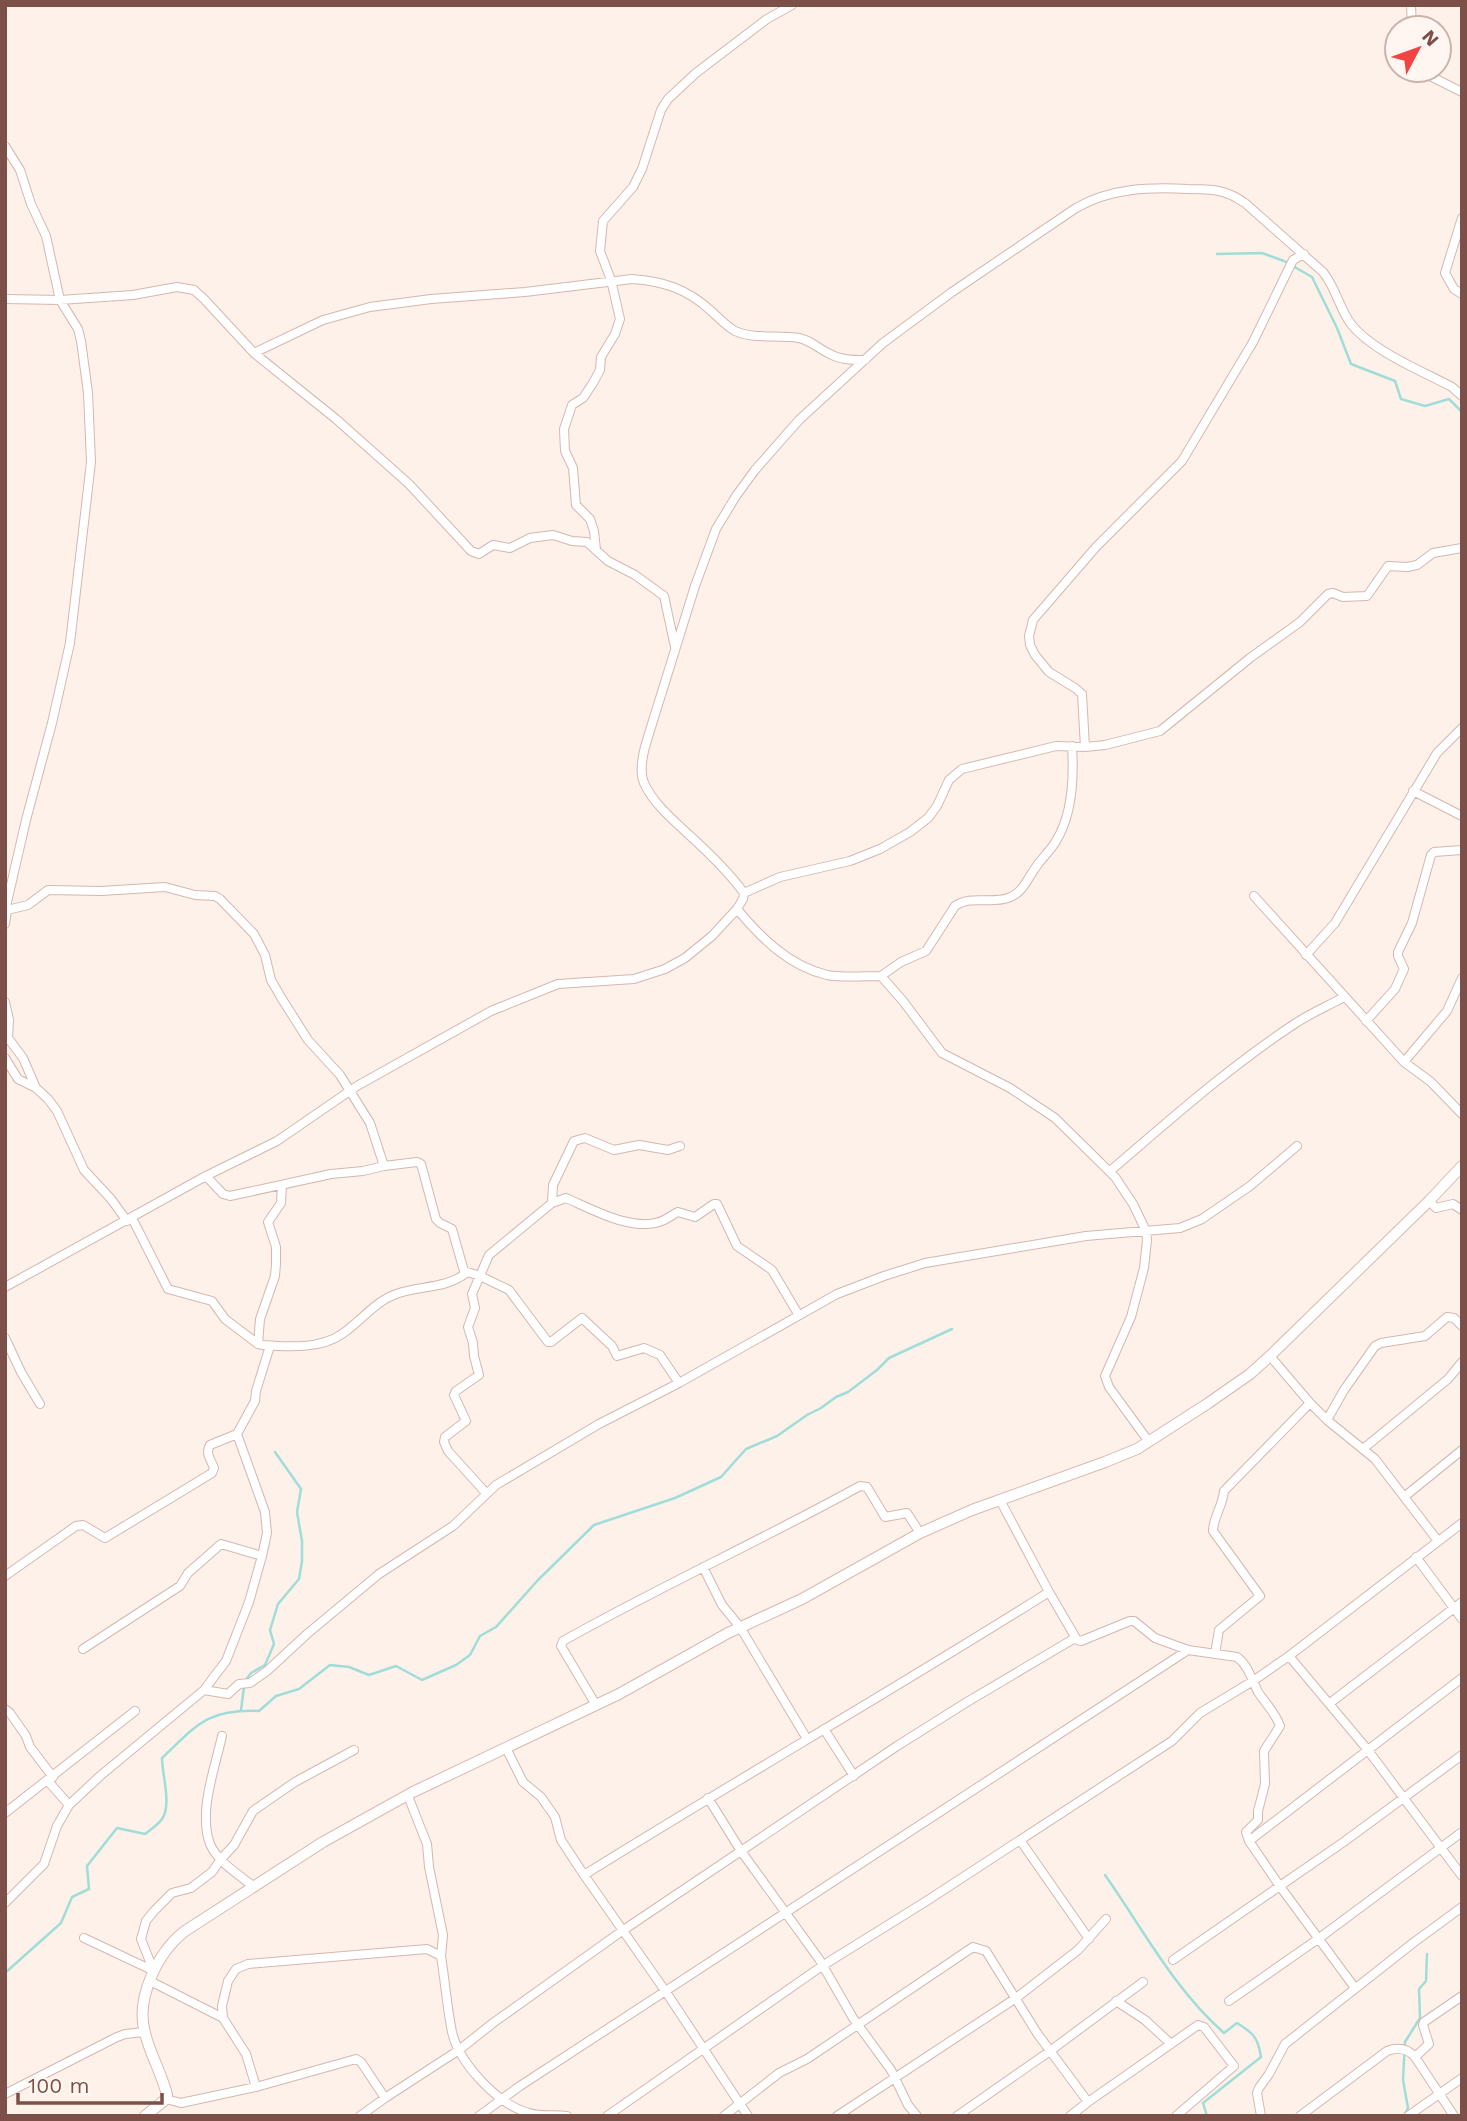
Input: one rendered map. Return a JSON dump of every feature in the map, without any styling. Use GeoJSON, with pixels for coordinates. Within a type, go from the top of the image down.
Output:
{"type":"FeatureCollection","features":[{"type":"Feature","properties":{"kind":"street"},"geometry":{"type":"LineString","coordinates":[[596,550],[590,519],[576,505],[573,468],[565,451],[564,433],[572,405],[583,398],[593,383],[600,370],[601,357],[620,322],[611,280],[600,251],[603,221],[633,187],[668,99],[714,59],[767,19],[792,5]]}},
{"type":"Feature","properties":{"kind":"street"},"geometry":{"type":"LineString","coordinates":[[1446,84],[1462,92]]}},
{"type":"Feature","properties":{"kind":"street"},"geometry":{"type":"LineString","coordinates":[[5,146],[20,170],[46,236],[60,300],[78,329],[88,393],[90,478],[70,643],[26,820],[5,923]]}},
{"type":"Feature","properties":{"kind":"street"},"geometry":{"type":"LineString","coordinates":[[7,1283],[286,1135],[350,1090],[491,1011],[551,986],[634,979],[665,969],[705,943],[737,909],[744,893],[668,815],[644,783],[642,774],[643,752],[695,586],[721,519],[768,454],[804,415],[865,360],[911,320],[1076,208],[1122,191],[1158,188],[1206,190],[1231,195],[1245,203],[1304,254],[1332,283],[1349,322],[1362,335],[1380,349],[1452,387],[1462,396]]}},
{"type":"Feature","properties":{"kind":"street"},"geometry":{"type":"LineString","coordinates":[[1462,218],[1445,273],[1454,289],[1462,294]]}},
{"type":"Feature","properties":{"kind":"street"},"geometry":{"type":"LineString","coordinates":[[1085,747],[1082,694],[1049,672],[1035,655],[1029,636],[1033,620],[1088,557],[1182,461],[1253,342],[1293,260],[1304,254]]}},
{"type":"Feature","properties":{"kind":"street"},"geometry":{"type":"LineString","coordinates":[[254,353],[323,320],[370,307],[456,296],[525,292],[611,280],[648,280],[681,288],[695,296],[738,332],[747,335],[797,337],[836,357],[865,360]]}},
{"type":"Feature","properties":{"kind":"street"},"geometry":{"type":"LineString","coordinates":[[5,299],[60,300],[133,295],[177,287],[194,290],[254,353],[336,419],[410,484],[476,554],[493,545],[510,548],[530,538],[553,535],[587,542],[608,561],[635,575],[664,596],[675,650]]}},
{"type":"Feature","properties":{"kind":"street"},"geometry":{"type":"LineString","coordinates":[[744,893],[780,877],[850,861],[910,832],[928,818],[949,780],[962,769],[1055,746],[1085,747],[1131,740],[1160,731],[1256,653],[1300,622],[1328,594],[1343,597],[1367,596],[1388,566],[1407,567],[1420,563],[1433,553],[1462,548]]}},
{"type":"Feature","properties":{"kind":"street"},"geometry":{"type":"LineString","coordinates":[[1307,955],[1335,923],[1437,753],[1462,728]]}},
{"type":"Feature","properties":{"kind":"street"},"geometry":{"type":"LineString","coordinates":[[737,909],[762,938],[802,966],[834,976],[881,976],[901,962],[926,951],[955,906],[962,901],[1004,900],[1022,889],[1061,832],[1073,792],[1072,746]]}},
{"type":"Feature","properties":{"kind":"street"},"geometry":{"type":"LineString","coordinates":[[1413,791],[1462,817]]}},
{"type":"Feature","properties":{"kind":"street"},"geometry":{"type":"LineString","coordinates":[[1366,1021],[1395,989],[1404,970],[1398,952],[1412,923],[1431,855],[1434,852],[1462,850]]}},
{"type":"Feature","properties":{"kind":"street"},"geometry":{"type":"LineString","coordinates":[[6,911],[28,905],[48,890],[101,891],[160,886],[195,895],[215,896],[226,903],[254,934],[265,956],[271,980],[308,1040],[350,1090],[374,1132],[384,1166]]}},
{"type":"Feature","properties":{"kind":"street"},"geometry":{"type":"LineString","coordinates":[[1254,896],[1404,1062],[1431,1082],[1462,1114]]}},
{"type":"Feature","properties":{"kind":"street"},"geometry":{"type":"LineString","coordinates":[[881,976],[942,1053],[1016,1091],[1052,1116],[1110,1171],[1129,1197],[1146,1231],[1147,1240],[1131,1317],[1105,1376],[1109,1387],[1149,1442]]}},
{"type":"Feature","properties":{"kind":"street"},"geometry":{"type":"LineString","coordinates":[[1404,1062],[1447,1011],[1462,978]]}},
{"type":"Feature","properties":{"kind":"street"},"geometry":{"type":"LineString","coordinates":[[1110,1171],[1198,1096],[1259,1050],[1297,1022],[1344,997]]}},
{"type":"Feature","properties":{"kind":"street"},"geometry":{"type":"LineString","coordinates":[[5,1002],[9,1020],[8,1038],[23,1058],[36,1088]]}},
{"type":"Feature","properties":{"kind":"street"},"geometry":{"type":"LineString","coordinates":[[5,1058],[18,1079],[36,1088],[57,1111],[84,1170],[130,1219],[168,1290],[212,1301],[225,1320],[258,1344],[294,1346],[331,1340],[380,1303],[397,1294],[450,1283],[466,1273],[480,1276],[512,1292],[548,1342],[582,1318],[611,1346],[617,1356],[644,1348],[652,1351],[662,1356],[679,1382]]}},
{"type":"Feature","properties":{"kind":"street"},"geometry":{"type":"LineString","coordinates":[[552,1203],[553,1185],[574,1141],[585,1138],[614,1150],[639,1145],[668,1150],[680,1146]]}},
{"type":"Feature","properties":{"kind":"street"},"geometry":{"type":"LineString","coordinates":[[205,1690],[225,1694],[267,1671],[386,1568],[453,1525],[496,1485],[600,1424],[837,1294],[925,1263],[1087,1236],[1180,1228],[1202,1219],[1250,1186],[1297,1146]]}},
{"type":"Feature","properties":{"kind":"street"},"geometry":{"type":"LineString","coordinates":[[206,1176],[226,1195],[331,1174],[417,1162],[421,1164],[436,1219],[452,1229],[466,1273]]}},
{"type":"Feature","properties":{"kind":"street"},"geometry":{"type":"LineString","coordinates":[[166,2099],[166,2091],[144,2032],[142,2017],[152,1977],[172,1941],[323,1842],[408,1796],[596,1706],[690,1653],[815,1592],[920,1533],[1000,1500],[1124,1455],[1149,1442],[1250,1374],[1462,1166]]}},
{"type":"Feature","properties":{"kind":"street"},"geometry":{"type":"LineString","coordinates":[[258,1344],[260,1319],[275,1276],[277,1258],[268,1222],[281,1203],[282,1185]]}},
{"type":"Feature","properties":{"kind":"street"},"geometry":{"type":"LineString","coordinates":[[486,1493],[448,1451],[444,1442],[445,1437],[466,1420],[454,1395],[456,1391],[479,1375],[474,1343],[468,1326],[475,1308],[472,1294],[491,1252],[552,1203],[566,1198],[624,1222],[647,1223],[662,1221],[678,1212],[695,1217],[717,1204],[737,1246],[772,1270],[798,1314]]}},
{"type":"Feature","properties":{"kind":"street"},"geometry":{"type":"LineString","coordinates":[[1429,1201],[1436,1208],[1453,1204],[1462,1210]]}},
{"type":"Feature","properties":{"kind":"street"},"geometry":{"type":"LineString","coordinates":[[1327,1420],[1375,1346],[1426,1336],[1447,1317],[1454,1318],[1462,1326]]}},
{"type":"Feature","properties":{"kind":"street"},"geometry":{"type":"LineString","coordinates":[[5,1338],[20,1372],[40,1404]]}},
{"type":"Feature","properties":{"kind":"street"},"geometry":{"type":"LineString","coordinates":[[5,1576],[76,1526],[83,1525],[105,1538],[214,1470],[207,1452],[210,1445],[237,1434],[255,1401],[270,1346]]}},
{"type":"Feature","properties":{"kind":"street"},"geometry":{"type":"LineString","coordinates":[[1270,1356],[1327,1420],[1375,1459],[1438,1541]]}},
{"type":"Feature","properties":{"kind":"street"},"geometry":{"type":"LineString","coordinates":[[1363,1449],[1448,1379],[1462,1362]]}},
{"type":"Feature","properties":{"kind":"street"},"geometry":{"type":"LineString","coordinates":[[1215,1654],[1219,1630],[1260,1596],[1212,1529],[1223,1504],[1224,1491],[1310,1403]]}},
{"type":"Feature","properties":{"kind":"street"},"geometry":{"type":"LineString","coordinates":[[5,1903],[44,1864],[61,1816],[69,1805],[100,1776],[205,1690],[226,1661],[248,1602],[267,1533],[265,1512],[237,1434]]}},
{"type":"Feature","properties":{"kind":"street"},"geometry":{"type":"LineString","coordinates":[[1404,1497],[1462,1450]]}},
{"type":"Feature","properties":{"kind":"street"},"geometry":{"type":"LineString","coordinates":[[596,1706],[562,1650],[561,1643],[606,1617],[860,1486],[867,1487],[885,1517],[907,1513],[920,1533]]}},
{"type":"Feature","properties":{"kind":"street"},"geometry":{"type":"LineString","coordinates":[[1000,1500],[1074,1638],[1081,1641],[1134,1621],[1156,1639],[1188,1650],[1240,1659],[1280,1726],[1264,1752],[1265,1784],[1258,1820],[1246,1832],[1249,1841],[1355,1988]]}},
{"type":"Feature","properties":{"kind":"street"},"geometry":{"type":"LineString","coordinates":[[607,2116],[822,1966],[1172,1741],[1200,1713],[1254,1681],[1289,1656],[1462,1522]]}},
{"type":"Feature","properties":{"kind":"street"},"geometry":{"type":"LineString","coordinates":[[83,1649],[180,1586],[188,1573],[221,1544],[262,1556]]}},
{"type":"Feature","properties":{"kind":"street"},"geometry":{"type":"LineString","coordinates":[[1416,1557],[1462,1619]]}},
{"type":"Feature","properties":{"kind":"street"},"geometry":{"type":"LineString","coordinates":[[703,1567],[722,1605],[740,1627],[807,1739]]}},
{"type":"Feature","properties":{"kind":"street"},"geometry":{"type":"LineString","coordinates":[[584,1875],[1049,1592]]}},
{"type":"Feature","properties":{"kind":"street"},"geometry":{"type":"LineString","coordinates":[[1330,1703],[1462,1602]]}},
{"type":"Feature","properties":{"kind":"street"},"geometry":{"type":"LineString","coordinates":[[360,2116],[459,2050],[622,1931],[853,1776],[967,1702],[1074,1638]]}},
{"type":"Feature","properties":{"kind":"street"},"geometry":{"type":"LineString","coordinates":[[480,2116],[928,1818],[1188,1650]]}},
{"type":"Feature","properties":{"kind":"street"},"geometry":{"type":"LineString","coordinates":[[1289,1656],[1367,1749],[1462,1876]]}},
{"type":"Feature","properties":{"kind":"street"},"geometry":{"type":"LineString","coordinates":[[1249,1841],[1462,1678]]}},
{"type":"Feature","properties":{"kind":"street"},"geometry":{"type":"LineString","coordinates":[[5,1709],[26,1736],[30,1747],[69,1805]]}},
{"type":"Feature","properties":{"kind":"street"},"geometry":{"type":"LineString","coordinates":[[5,1813],[135,1711]]}},
{"type":"Feature","properties":{"kind":"street"},"geometry":{"type":"LineString","coordinates":[[824,1729],[853,1776]]}},
{"type":"Feature","properties":{"kind":"street"},"geometry":{"type":"LineString","coordinates":[[222,1736],[207,1798],[207,1830],[211,1846],[221,1859],[253,1886]]}},
{"type":"Feature","properties":{"kind":"street"},"geometry":{"type":"LineString","coordinates":[[506,1748],[523,1782],[541,1797],[555,1817],[561,1840],[584,1875],[748,2116]]}},
{"type":"Feature","properties":{"kind":"street"},"geometry":{"type":"LineString","coordinates":[[152,1977],[141,1939],[146,1921],[166,1898],[172,1893],[200,1883],[212,1872],[234,1845],[253,1811],[295,1782],[354,1750]]}},
{"type":"Feature","properties":{"kind":"street"},"geometry":{"type":"LineString","coordinates":[[1173,1960],[1257,1903],[1462,1755]]}},
{"type":"Feature","properties":{"kind":"street"},"geometry":{"type":"LineString","coordinates":[[408,1796],[427,1844],[443,1935],[441,1955],[453,2034],[459,2050],[477,2076],[502,2099],[531,2114],[567,2116]]}},
{"type":"Feature","properties":{"kind":"street"},"geometry":{"type":"LineString","coordinates":[[708,1798],[741,1851],[822,1966],[917,2116]]}},
{"type":"Feature","properties":{"kind":"street"},"geometry":{"type":"LineString","coordinates":[[1229,2001],[1462,1832]]}},
{"type":"Feature","properties":{"kind":"street"},"geometry":{"type":"LineString","coordinates":[[1020,1840],[1089,1939]]}},
{"type":"Feature","properties":{"kind":"street"},"geometry":{"type":"LineString","coordinates":[[1261,2116],[1257,2093],[1285,2043],[1462,1907]]}},
{"type":"Feature","properties":{"kind":"street"},"geometry":{"type":"LineString","coordinates":[[836,2116],[1016,1998],[1070,1958],[1106,1919]]}},
{"type":"Feature","properties":{"kind":"street"},"geometry":{"type":"LineString","coordinates":[[84,1938],[223,2018],[246,2054],[256,2087]]}},
{"type":"Feature","properties":{"kind":"street"},"geometry":{"type":"LineString","coordinates":[[724,2116],[779,2073],[807,2059],[859,2026],[973,1947],[986,1951],[1050,2051],[1088,2102]]}},
{"type":"Feature","properties":{"kind":"street"},"geometry":{"type":"LineString","coordinates":[[223,2018],[222,2006],[228,1981],[236,1969],[248,1964],[419,1949],[427,1949],[441,1955]]}},
{"type":"Feature","properties":{"kind":"street"},"geometry":{"type":"LineString","coordinates":[[957,2116],[1143,1982]]}},
{"type":"Feature","properties":{"kind":"street"},"geometry":{"type":"LineString","coordinates":[[1408,2052],[1429,2044],[1424,2022],[1462,1996]]}},
{"type":"Feature","properties":{"kind":"street"},"geometry":{"type":"LineString","coordinates":[[1116,2001],[1145,2020],[1171,2044]]}},
{"type":"Feature","properties":{"kind":"street"},"geometry":{"type":"LineString","coordinates":[[1070,2116],[1198,2025],[1205,2027],[1234,2065],[1233,2068],[1175,2116]]}},
{"type":"Feature","properties":{"kind":"street"},"geometry":{"type":"LineString","coordinates":[[5,2094],[117,2037],[144,2032]]}},
{"type":"Feature","properties":{"kind":"street"},"geometry":{"type":"LineString","coordinates":[[1300,2116],[1387,2051],[1397,2048],[1408,2052],[1454,2116]]}},
{"type":"Feature","properties":{"kind":"street"},"geometry":{"type":"LineString","coordinates":[[166,2099],[181,2103],[256,2087],[356,2059],[361,2062],[385,2098]]}},
{"type":"Feature","properties":{"kind":"street"},"geometry":{"type":"LineString","coordinates":[[1408,2116],[1462,2078]]}},
{"type":"Feature","properties":{"kind":"street"},"geometry":{"type":"LineString","coordinates":[[145,2116],[166,2099]]}},
{"type":"Feature","properties":{"kind":"waterway"},"geometry":{"type":"LineString","coordinates":[[1217,254],[1262,253],[1284,261],[1312,277],[1351,364],[1395,381],[1401,399],[1425,406],[1449,399],[1462,412]]}},
{"type":"Feature","properties":{"kind":"waterway"},"geometry":{"type":"LineString","coordinates":[[5,1973],[61,1923],[72,1897],[89,1889],[87,1866],[117,1828],[145,1834],[160,1821],[166,1806],[162,1758],[204,1721],[227,1713],[259,1711],[276,1696],[299,1689],[330,1665],[349,1667],[369,1675],[396,1666],[422,1680],[456,1665],[470,1655],[480,1636],[496,1627],[538,1580],[594,1525],[675,1498],[721,1477],[746,1449],[777,1436],[848,1392],[889,1358],[952,1329]]}},
{"type":"Feature","properties":{"kind":"waterway"},"geometry":{"type":"LineString","coordinates":[[245,1681],[251,1673],[265,1665],[274,1644],[270,1630],[278,1604],[299,1579],[302,1561],[297,1512],[301,1489],[275,1452]]}},
{"type":"Feature","properties":{"kind":"waterway"},"geometry":{"type":"LineString","coordinates":[[241,1710],[244,1687]]}},
{"type":"Feature","properties":{"kind":"waterway"},"geometry":{"type":"LineString","coordinates":[[1105,1875],[1174,1978],[1206,2016],[1224,2033],[1237,2023],[1256,2040],[1261,2057],[1203,2103],[1207,2116]]}},
{"type":"Feature","properties":{"kind":"waterway"},"geometry":{"type":"LineString","coordinates":[[1404,2116],[1408,2108],[1403,2080],[1405,2042],[1420,2018],[1419,1989],[1426,1981],[1427,1954]]}}]}
